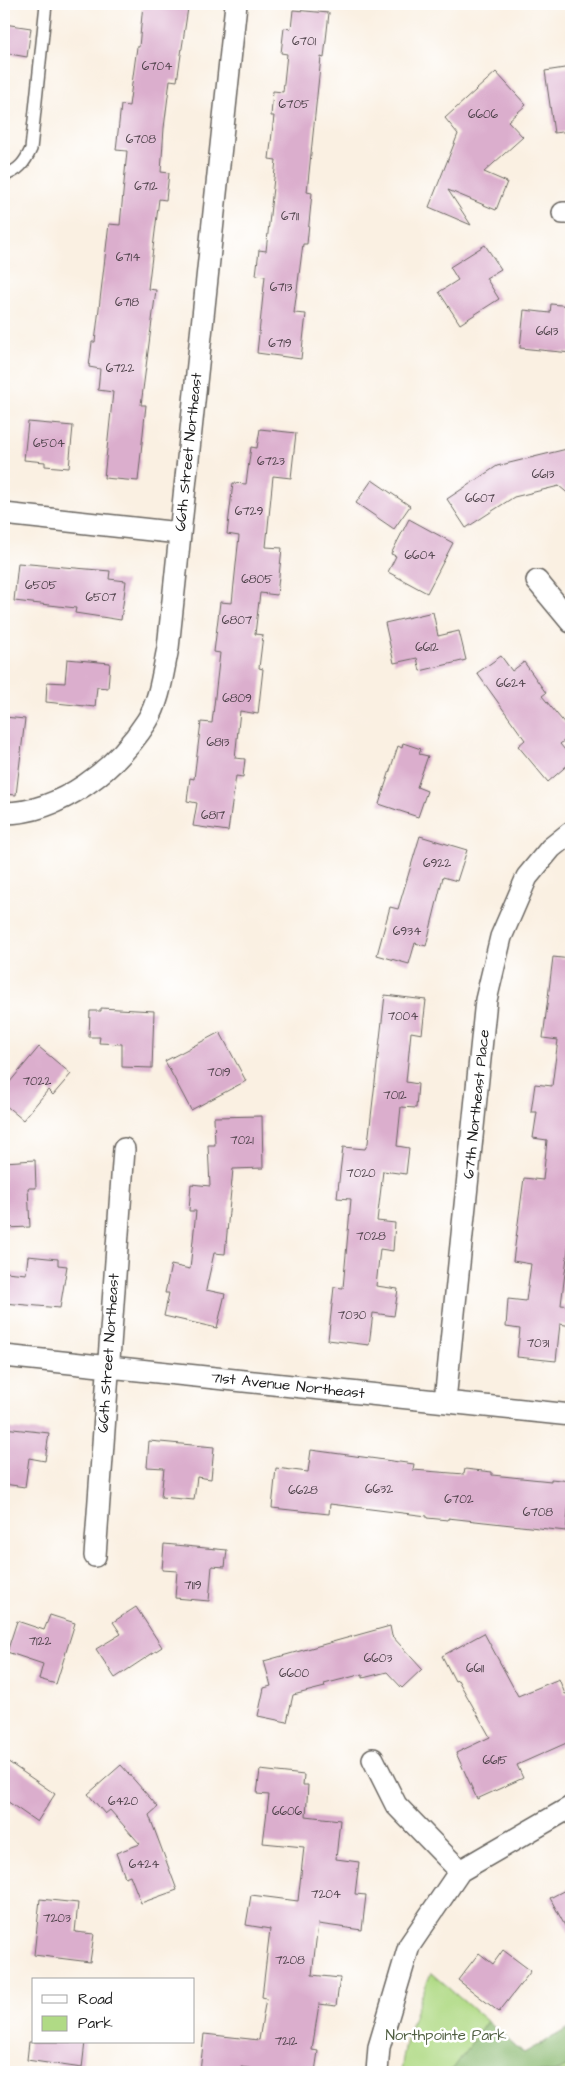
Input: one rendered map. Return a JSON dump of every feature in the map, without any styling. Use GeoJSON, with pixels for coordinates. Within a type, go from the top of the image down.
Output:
{"type":"FeatureCollection","features":[{"type":"Feature","properties":{"kind":"street","name":"66th Street Northeast"},"geometry":{"type":"LineString","coordinates":[[4,813],[36,808],[83,786],[108,768],[148,720],[160,688],[168,648],[236,4]]}},
{"type":"Feature","properties":{"kind":"street"},"geometry":{"type":"LineString","coordinates":[[4,514],[179,533]]}},
{"type":"Feature","properties":{"kind":"street"},"geometry":{"type":"LineString","coordinates":[[537,581],[571,622]]}},
{"type":"Feature","properties":{"kind":"street","name":"67th Northeast Place"},"geometry":{"type":"LineString","coordinates":[[444,1401],[486,1000],[501,937],[527,877],[552,848],[571,832]]}},
{"type":"Feature","properties":{"kind":"street","name":"66th Street Northeast"},"geometry":{"type":"LineString","coordinates":[[95,1556],[124,1149]]}},
{"type":"Feature","properties":{"kind":"street","name":"71st Avenue Northeast"},"geometry":{"type":"LineString","coordinates":[[4,1356],[571,1414]]}},
{"type":"Feature","properties":{"kind":"street"},"geometry":{"type":"LineString","coordinates":[[373,1760],[396,1805],[460,1871]]}},
{"type":"Feature","properties":{"kind":"street"},"geometry":{"type":"LineString","coordinates":[[377,2072],[379,2047],[409,1946],[460,1871],[571,1807]]}},
{"type":"Feature","properties":{"kind":"lane"},"geometry":{"type":"LineString","coordinates":[[4,175],[12,173],[24,164],[31,150],[46,4]]}},
{"type":"Feature","properties":{"kind":"green space","name":"Northpointe Park"},"geometry":{"type":"Polygon","coordinates":[[[431,1973],[524,2053],[571,2027],[571,2072],[401,2072],[405,2046],[412,2021],[431,1973]]]}},
{"type":"Feature","properties":{"kind":"green space"},"geometry":{"type":"Polygon","coordinates":[[[487,2021],[524,2053],[571,2027],[571,2065],[554,2072],[444,2072],[453,2069],[487,2021]]]}},
{"type":"Feature","properties":{"kind":"building"},"geometry":{"type":"Polygon","coordinates":[[[143,4],[180,4],[179,7],[188,8],[177,81],[170,80],[164,128],[161,172],[169,173],[166,200],[159,199],[148,289],[156,290],[141,405],[146,405],[138,481],[104,478],[113,392],[98,390],[100,369],[89,367],[92,342],[95,342],[109,224],[120,225],[127,151],[116,150],[121,105],[129,106],[137,47],[139,47],[143,4]]]}},
{"type":"Feature","properties":{"kind":"building"},"geometry":{"type":"Polygon","coordinates":[[[293,10],[329,13],[324,58],[321,57],[307,192],[312,193],[307,244],[303,244],[294,313],[306,314],[301,359],[257,353],[265,276],[256,275],[259,250],[266,251],[276,160],[269,159],[274,116],[271,116],[273,91],[283,92],[287,54],[281,53],[284,28],[291,29],[293,10]]]}},
{"type":"Feature","properties":{"kind":"building"},"geometry":{"type":"Polygon","coordinates":[[[4,24],[31,28],[27,57],[4,53],[4,24]]]}},
{"type":"Feature","properties":{"kind":"building"},"geometry":{"type":"Polygon","coordinates":[[[571,67],[571,131],[554,133],[545,71],[571,67]]]}},
{"type":"Feature","properties":{"kind":"building"},"geometry":{"type":"Polygon","coordinates":[[[496,72],[526,105],[508,121],[523,137],[484,172],[507,182],[496,210],[448,190],[471,225],[429,207],[458,134],[445,118],[496,72]]]}},
{"type":"Feature","properties":{"kind":"building"},"geometry":{"type":"Polygon","coordinates":[[[485,245],[501,269],[486,278],[499,299],[460,324],[439,292],[458,280],[450,267],[485,245]]]}},
{"type":"Feature","properties":{"kind":"building"},"geometry":{"type":"Polygon","coordinates":[[[551,304],[571,306],[571,353],[520,348],[524,310],[550,313],[551,304]]]}},
{"type":"Feature","properties":{"kind":"building"},"geometry":{"type":"Polygon","coordinates":[[[28,422],[73,426],[69,468],[45,466],[45,462],[24,460],[28,422]]]}},
{"type":"Feature","properties":{"kind":"building"},"geometry":{"type":"Polygon","coordinates":[[[260,429],[296,433],[291,478],[273,476],[266,547],[282,548],[277,595],[260,593],[255,634],[263,635],[259,668],[263,669],[258,714],[240,711],[235,758],[245,759],[243,777],[236,776],[228,831],[193,826],[197,803],[187,801],[190,778],[194,779],[201,722],[212,723],[220,653],[214,652],[220,602],[232,603],[239,536],[227,534],[233,483],[246,484],[251,447],[257,448],[260,429]]]}},
{"type":"Feature","properties":{"kind":"building"},"geometry":{"type":"Polygon","coordinates":[[[571,448],[571,496],[559,486],[514,497],[466,528],[447,499],[497,466],[571,448]]]}},
{"type":"Feature","properties":{"kind":"building"},"geometry":{"type":"Polygon","coordinates":[[[372,480],[410,506],[394,529],[356,503],[372,480]]]}},
{"type":"Feature","properties":{"kind":"building"},"geometry":{"type":"Polygon","coordinates":[[[409,519],[453,543],[427,593],[388,572],[396,556],[391,554],[409,519]]]}},
{"type":"Feature","properties":{"kind":"building"},"geometry":{"type":"Polygon","coordinates":[[[18,563],[110,571],[109,579],[126,581],[121,620],[75,613],[76,608],[14,601],[18,563]]]}},
{"type":"Feature","properties":{"kind":"building"},"geometry":{"type":"Polygon","coordinates":[[[433,612],[438,636],[459,631],[466,660],[420,671],[417,658],[394,663],[385,623],[433,612]]]}},
{"type":"Feature","properties":{"kind":"building"},"geometry":{"type":"Polygon","coordinates":[[[501,656],[512,671],[524,662],[546,693],[542,696],[571,731],[571,735],[560,744],[571,757],[571,762],[548,782],[518,746],[525,740],[477,673],[501,656]]]}},
{"type":"Feature","properties":{"kind":"building"},"geometry":{"type":"Polygon","coordinates":[[[67,659],[110,663],[108,688],[97,687],[95,707],[46,702],[47,682],[65,683],[67,659]]]}},
{"type":"Feature","properties":{"kind":"building"},"geometry":{"type":"Polygon","coordinates":[[[4,717],[25,719],[16,795],[4,794],[4,717]]]}},
{"type":"Feature","properties":{"kind":"building"},"geometry":{"type":"Polygon","coordinates":[[[403,743],[421,749],[419,754],[428,756],[417,787],[427,791],[418,817],[379,804],[398,746],[402,748],[403,743]]]}},
{"type":"Feature","properties":{"kind":"building"},"geometry":{"type":"Polygon","coordinates":[[[420,836],[467,850],[457,881],[443,877],[426,946],[415,943],[409,964],[377,955],[390,907],[398,909],[420,836]]]}},
{"type":"Feature","properties":{"kind":"building"},"geometry":{"type":"Polygon","coordinates":[[[553,957],[571,959],[571,1225],[561,1305],[571,1306],[571,1326],[560,1324],[556,1361],[517,1357],[520,1329],[506,1327],[508,1299],[526,1301],[531,1264],[513,1261],[524,1178],[543,1180],[547,1140],[533,1138],[537,1112],[531,1112],[535,1084],[552,1086],[558,1040],[543,1038],[553,957]]]}},
{"type":"Feature","properties":{"kind":"building"},"geometry":{"type":"Polygon","coordinates":[[[385,995],[426,1000],[422,1034],[411,1032],[406,1082],[418,1084],[416,1108],[401,1107],[397,1146],[409,1148],[406,1174],[383,1171],[377,1221],[395,1223],[393,1251],[380,1249],[376,1286],[398,1289],[394,1316],[373,1313],[369,1345],[328,1340],[334,1287],[343,1288],[351,1199],[337,1198],[343,1147],[365,1149],[368,1143],[385,995]]]}},
{"type":"Feature","properties":{"kind":"building"},"geometry":{"type":"Polygon","coordinates":[[[101,1008],[154,1011],[152,1068],[122,1067],[122,1044],[99,1043],[100,1037],[89,1037],[90,1011],[101,1011],[101,1008]]]}},
{"type":"Feature","properties":{"kind":"building"},"geometry":{"type":"Polygon","coordinates":[[[220,1032],[246,1081],[191,1110],[165,1061],[220,1032]]]}},
{"type":"Feature","properties":{"kind":"building"},"geometry":{"type":"Polygon","coordinates":[[[39,1047],[71,1074],[53,1095],[48,1090],[23,1120],[4,1104],[4,1089],[39,1047]]]}},
{"type":"Feature","properties":{"kind":"building"},"geometry":{"type":"Polygon","coordinates":[[[262,1116],[263,1168],[233,1169],[225,1254],[214,1253],[206,1290],[225,1294],[217,1328],[164,1316],[169,1293],[165,1293],[171,1265],[190,1269],[196,1211],[189,1211],[191,1184],[210,1186],[208,1145],[215,1145],[214,1117],[262,1116]]]}},
{"type":"Feature","properties":{"kind":"building"},"geometry":{"type":"Polygon","coordinates":[[[35,1160],[36,1188],[28,1188],[30,1227],[4,1228],[4,1162],[35,1160]]]}},
{"type":"Feature","properties":{"kind":"building"},"geometry":{"type":"Polygon","coordinates":[[[28,1256],[58,1259],[58,1265],[67,1266],[60,1308],[4,1303],[6,1272],[26,1274],[28,1256]]]}},
{"type":"Feature","properties":{"kind":"building"},"geometry":{"type":"Polygon","coordinates":[[[4,1428],[49,1433],[45,1461],[29,1458],[25,1487],[4,1484],[4,1428]]]}},
{"type":"Feature","properties":{"kind":"building"},"geometry":{"type":"Polygon","coordinates":[[[149,1441],[214,1447],[211,1479],[197,1477],[194,1500],[161,1497],[164,1468],[147,1467],[149,1441]]]}},
{"type":"Feature","properties":{"kind":"building"},"geometry":{"type":"Polygon","coordinates":[[[311,1450],[414,1464],[413,1470],[464,1474],[465,1469],[492,1472],[492,1475],[551,1481],[551,1479],[571,1481],[566,1531],[448,1518],[448,1520],[427,1518],[427,1516],[330,1504],[329,1514],[272,1508],[276,1468],[308,1472],[311,1450]]]}},
{"type":"Feature","properties":{"kind":"building"},"geometry":{"type":"Polygon","coordinates":[[[164,1544],[227,1550],[225,1567],[212,1566],[209,1601],[175,1598],[177,1571],[162,1570],[164,1544]]]}},
{"type":"Feature","properties":{"kind":"building"},"geometry":{"type":"Polygon","coordinates":[[[136,1607],[162,1647],[115,1678],[96,1649],[121,1634],[113,1622],[136,1607]]]}},
{"type":"Feature","properties":{"kind":"building"},"geometry":{"type":"Polygon","coordinates":[[[50,1615],[75,1623],[56,1684],[39,1679],[43,1664],[7,1652],[17,1621],[44,1630],[50,1615]]]}},
{"type":"Feature","properties":{"kind":"building"},"geometry":{"type":"Polygon","coordinates":[[[390,1626],[392,1636],[422,1669],[402,1688],[387,1672],[363,1678],[363,1674],[324,1684],[325,1687],[293,1695],[287,1722],[258,1716],[264,1688],[271,1686],[264,1661],[390,1626]]]}},
{"type":"Feature","properties":{"kind":"building"},"geometry":{"type":"Polygon","coordinates":[[[484,1633],[518,1696],[559,1679],[565,1694],[571,1692],[571,1741],[517,1765],[523,1778],[477,1799],[456,1753],[490,1737],[458,1680],[455,1681],[442,1656],[484,1633]]]}},
{"type":"Feature","properties":{"kind":"building"},"geometry":{"type":"Polygon","coordinates":[[[4,1759],[55,1794],[37,1822],[4,1799],[4,1759]]]}},
{"type":"Feature","properties":{"kind":"building"},"geometry":{"type":"Polygon","coordinates":[[[121,1765],[158,1807],[149,1815],[177,1890],[141,1903],[130,1875],[125,1877],[116,1853],[140,1844],[110,1810],[105,1814],[88,1794],[121,1765]]]}},
{"type":"Feature","properties":{"kind":"building"},"geometry":{"type":"Polygon","coordinates":[[[260,1770],[304,1775],[303,1785],[308,1785],[306,1816],[340,1820],[336,1859],[359,1862],[355,1894],[366,1895],[362,1930],[318,1924],[312,1975],[340,1978],[336,2006],[319,2004],[312,2050],[318,2051],[315,2072],[274,2072],[241,2067],[240,2072],[200,2072],[204,2034],[259,2040],[266,1998],[262,1997],[270,1929],[246,1925],[251,1895],[298,1901],[304,1847],[263,1843],[269,1795],[257,1794],[260,1770]]]}},
{"type":"Feature","properties":{"kind":"building"},"geometry":{"type":"Polygon","coordinates":[[[571,1887],[571,1937],[550,1898],[571,1887]]]}},
{"type":"Feature","properties":{"kind":"building"},"geometry":{"type":"Polygon","coordinates":[[[40,1899],[78,1903],[75,1932],[94,1934],[90,1962],[34,1955],[40,1899]]]}},
{"type":"Feature","properties":{"kind":"building"},"geometry":{"type":"Polygon","coordinates":[[[503,1950],[531,1971],[499,2012],[458,1980],[479,1953],[493,1964],[503,1950]]]}},
{"type":"Feature","properties":{"kind":"building"},"geometry":{"type":"Polygon","coordinates":[[[29,2042],[32,2042],[32,2044],[85,2044],[82,2068],[27,2060],[29,2042]]]}}]}
